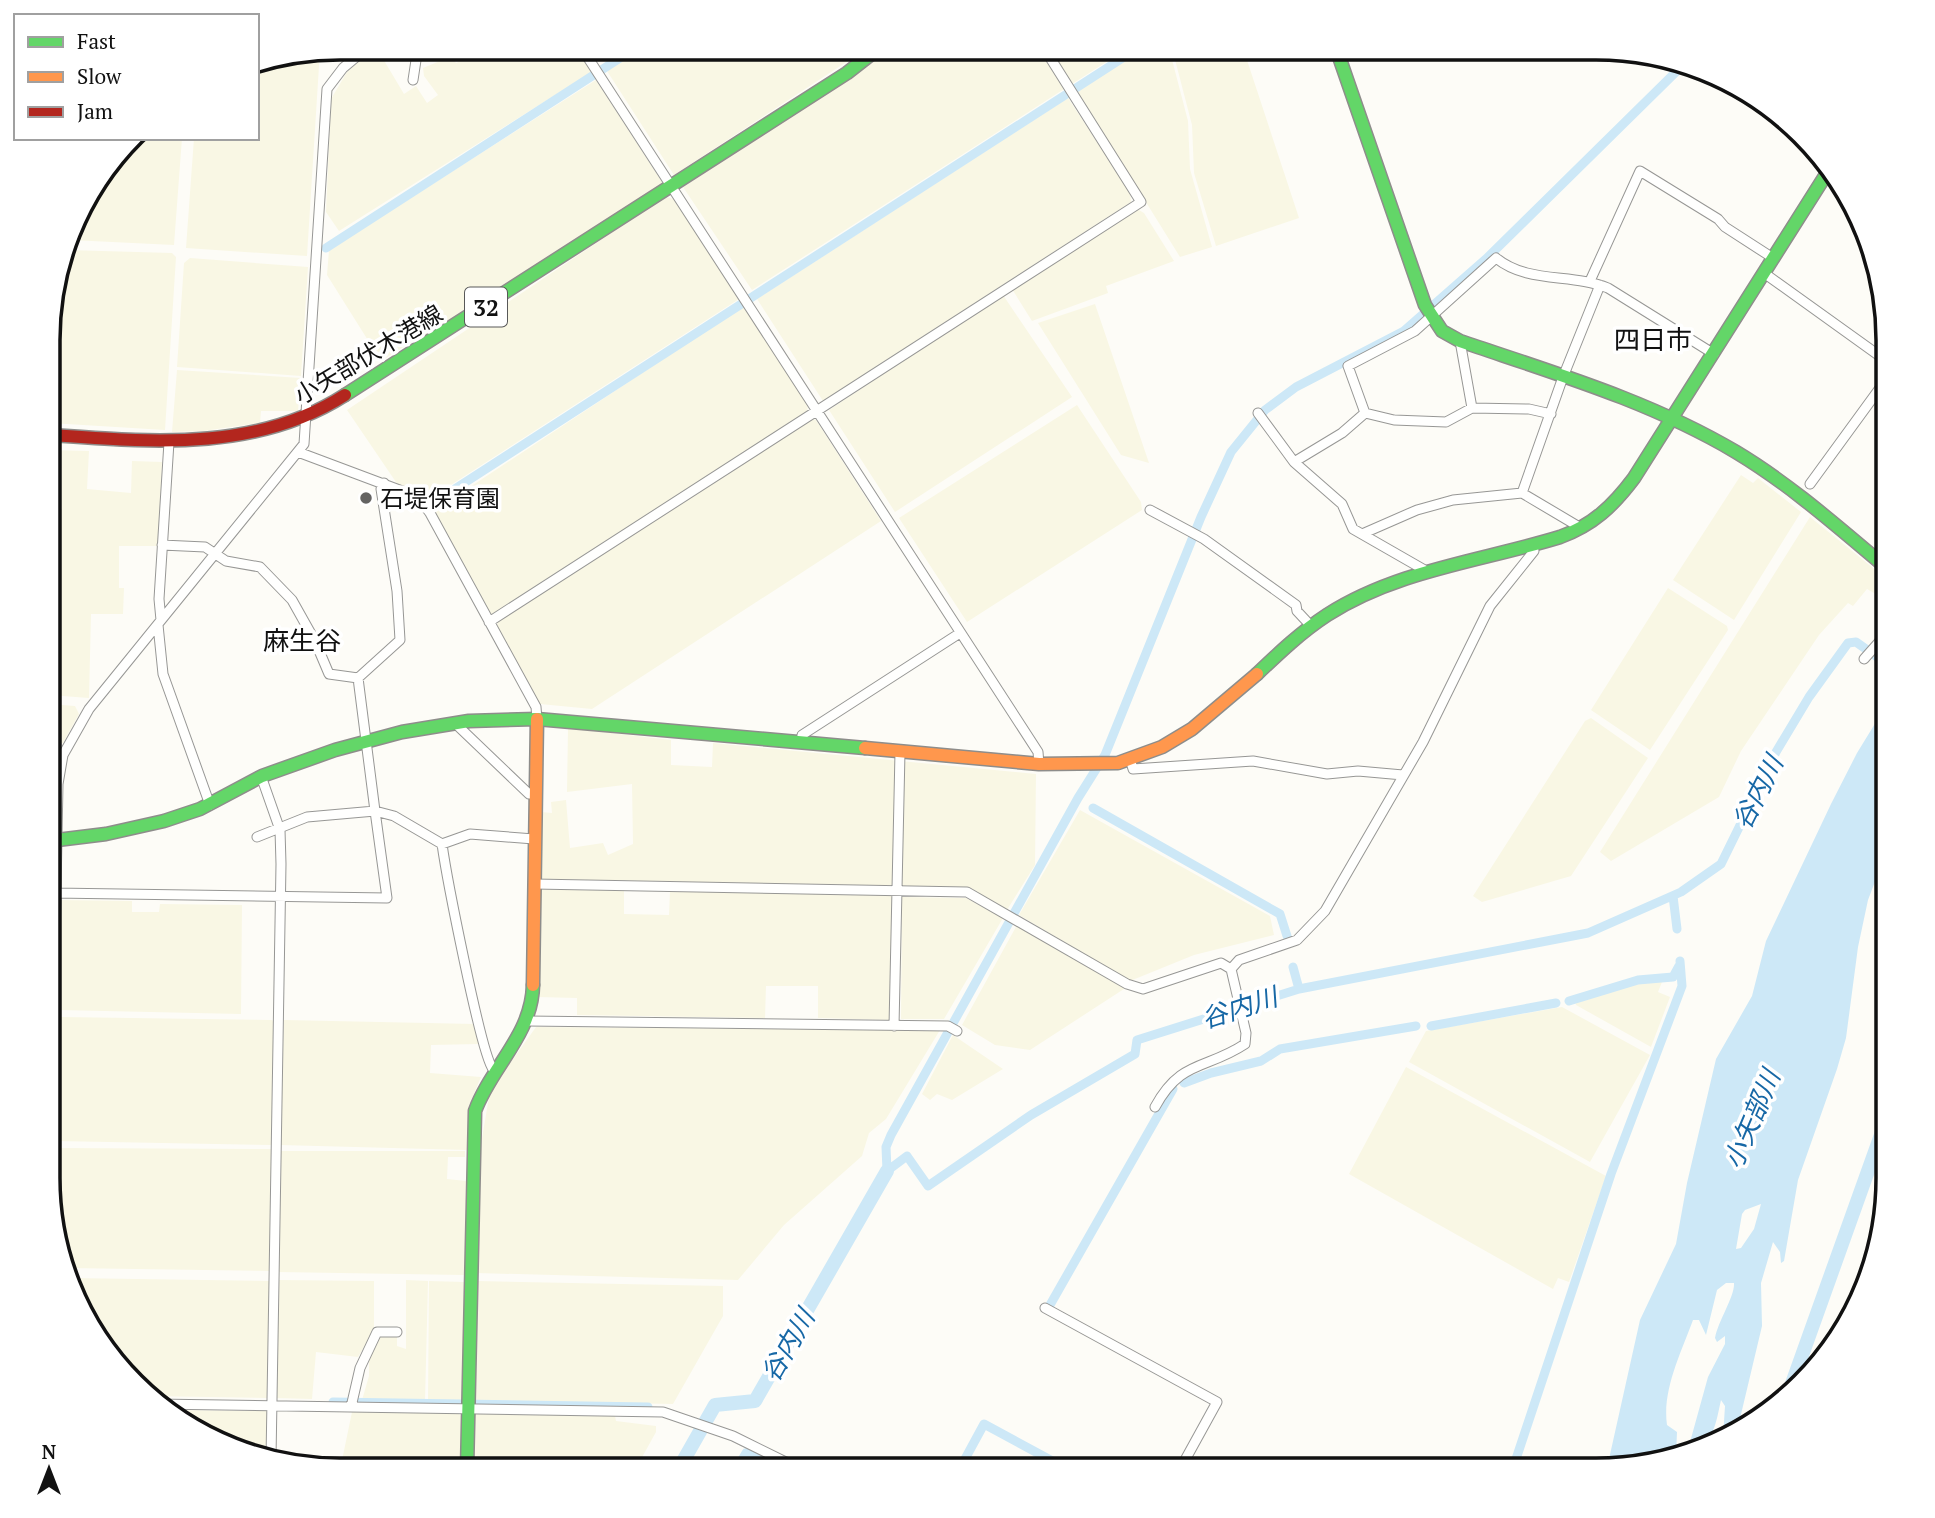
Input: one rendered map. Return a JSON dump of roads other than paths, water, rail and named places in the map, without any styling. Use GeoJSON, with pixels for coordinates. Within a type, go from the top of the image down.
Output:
{"type":"FeatureCollection","features":[{"type":"Feature","properties":{"kind":"street"},"geometry":{"type":"LineString","coordinates":[[60,775],[67,745],[89,709],[303,444],[327,89],[353,60]]}},
{"type":"Feature","properties":{"kind":"street"},"geometry":{"type":"LineString","coordinates":[[413,80],[416,60]]}},
{"type":"Feature","properties":{"kind":"street"},"geometry":{"type":"LineString","coordinates":[[589,60],[1038,752],[1039,764]]}},
{"type":"Feature","properties":{"kind":"street","name":"小矢部伏木港線"},"geometry":{"type":"LineString","coordinates":[[60,436],[169,442],[224,440],[265,432],[306,418],[355,392],[670,187],[857,60]]}},
{"type":"Feature","properties":{"kind":"street"},"geometry":{"type":"LineString","coordinates":[[489,622],[1141,202],[1052,60]]}},
{"type":"Feature","properties":{"kind":"street"},"geometry":{"type":"LineString","coordinates":[[1340,60],[1429,313],[1442,331],[1460,341],[1673,418],[1760,467],[1876,559]]}},
{"type":"Feature","properties":{"kind":"street"},"geometry":{"type":"LineString","coordinates":[[1590,281],[1640,171],[1718,219],[1725,227],[1773,258]]}},
{"type":"Feature","properties":{"kind":"street"},"geometry":{"type":"LineString","coordinates":[[60,840],[149,823],[210,805],[261,776],[367,743],[458,722],[537,719],[1039,764],[1110,764],[1130,760],[1182,735],[1311,626],[1359,597],[1428,572],[1533,545],[1581,528],[1615,504],[1714,354],[1824,178]]}},
{"type":"Feature","properties":{"kind":"street"},"geometry":{"type":"LineString","coordinates":[[1364,413],[1348,366],[1378,353],[1496,258],[1513,271],[1590,281],[1600,285],[1714,354]]}},
{"type":"Feature","properties":{"kind":"street"},"geometry":{"type":"LineString","coordinates":[[1764,273],[1876,353]]}},
{"type":"Feature","properties":{"kind":"street"},"geometry":{"type":"LineString","coordinates":[[1522,493],[1563,377],[1600,285]]}},
{"type":"Feature","properties":{"kind":"street"},"geometry":{"type":"LineString","coordinates":[[1460,341],[1472,408]]}},
{"type":"Feature","properties":{"kind":"street"},"geometry":{"type":"LineString","coordinates":[[1810,484],[1876,393]]}},
{"type":"Feature","properties":{"kind":"street"},"geometry":{"type":"LineString","coordinates":[[1364,413],[1394,419],[1446,422],[1472,408],[1529,409],[1551,414]]}},
{"type":"Feature","properties":{"kind":"street"},"geometry":{"type":"LineString","coordinates":[[1258,413],[1294,462],[1342,505],[1353,529],[1428,572]]}},
{"type":"Feature","properties":{"kind":"street"},"geometry":{"type":"LineString","coordinates":[[1294,462],[1342,433],[1364,413]]}},
{"type":"Feature","properties":{"kind":"street"},"geometry":{"type":"LineString","coordinates":[[169,442],[159,622],[163,674],[210,805]]}},
{"type":"Feature","properties":{"kind":"street"},"geometry":{"type":"LineString","coordinates":[[298,452],[418,497],[430,513],[536,707],[533,992],[527,1021],[519,1036],[493,1069],[475,1111],[472,1149],[467,1459]]}},
{"type":"Feature","properties":{"kind":"street"},"geometry":{"type":"LineString","coordinates":[[162,545],[205,547],[226,561],[260,567],[292,600],[315,641],[329,674],[358,678],[400,640],[397,591],[381,489],[384,483]]}},
{"type":"Feature","properties":{"kind":"street"},"geometry":{"type":"LineString","coordinates":[[1362,534],[1418,510],[1453,500],[1522,493],[1581,528]]}},
{"type":"Feature","properties":{"kind":"street"},"geometry":{"type":"LineString","coordinates":[[1150,510],[1195,533],[1296,604],[1297,611],[1311,626]]}},
{"type":"Feature","properties":{"kind":"street"},"geometry":{"type":"LineString","coordinates":[[1231,973],[1238,960],[1297,940],[1318,919],[1362,852],[1490,606],[1534,551],[1533,545]]}},
{"type":"Feature","properties":{"kind":"street"},"geometry":{"type":"LineString","coordinates":[[801,743],[802,735],[960,633]]}},
{"type":"Feature","properties":{"kind":"street"},"geometry":{"type":"LineString","coordinates":[[1864,659],[1876,646]]}},
{"type":"Feature","properties":{"kind":"street"},"geometry":{"type":"LineString","coordinates":[[60,893],[387,898],[358,678]]}},
{"type":"Feature","properties":{"kind":"street"},"geometry":{"type":"LineString","coordinates":[[458,722],[459,727],[519,785],[530,794],[535,794]]}},
{"type":"Feature","properties":{"kind":"street"},"geometry":{"type":"LineString","coordinates":[[894,1026],[900,752]]}},
{"type":"Feature","properties":{"kind":"street"},"geometry":{"type":"LineString","coordinates":[[1130,760],[1133,769],[1253,761],[1327,774],[1359,771],[1403,775]]}},
{"type":"Feature","properties":{"kind":"street"},"geometry":{"type":"LineString","coordinates":[[261,776],[280,830],[271,1450]]}},
{"type":"Feature","properties":{"kind":"street"},"geometry":{"type":"LineString","coordinates":[[257,837],[307,817],[375,811],[394,816],[442,844],[470,834],[534,839]]}},
{"type":"Feature","properties":{"kind":"street"},"geometry":{"type":"LineString","coordinates":[[442,844],[448,891],[457,914],[479,1020],[493,1069]]}},
{"type":"Feature","properties":{"kind":"street"},"geometry":{"type":"LineString","coordinates":[[534,884],[967,892],[1127,984],[1143,989],[1221,963],[1231,973],[1246,1033],[1245,1044],[1230,1054],[1203,1062],[1173,1080],[1155,1107]]}},
{"type":"Feature","properties":{"kind":"street"},"geometry":{"type":"LineString","coordinates":[[527,1021],[953,1029]]}},
{"type":"Feature","properties":{"kind":"street"},"geometry":{"type":"LineString","coordinates":[[1045,1308],[1217,1402],[1186,1459]]}},
{"type":"Feature","properties":{"kind":"street"},"geometry":{"type":"LineString","coordinates":[[351,1407],[360,1368],[377,1332],[397,1332]]}},
{"type":"Feature","properties":{"kind":"street"},"geometry":{"type":"LineString","coordinates":[[174,1404],[663,1412],[733,1436],[780,1459]]}},
{"type":"Feature","properties":{"kind":"water","name":"小矢部川"},"geometry":{"type":"Polygon","coordinates":[[[1876,722],[1876,879],[1868,900],[1858,947],[1846,1038],[1798,1180],[1784,1261],[1781,1263],[1780,1252],[1773,1242],[1761,1283],[1762,1326],[1740,1418],[1724,1428],[1725,1406],[1721,1400],[1711,1433],[1690,1442],[1708,1377],[1725,1344],[1725,1336],[1717,1342],[1715,1338],[1734,1288],[1734,1283],[1726,1283],[1717,1290],[1706,1335],[1699,1320],[1693,1320],[1670,1385],[1667,1425],[1677,1432],[1676,1447],[1609,1458],[1640,1320],[1676,1244],[1687,1183],[1716,1059],[1752,996],[1766,941],[1831,804],[1876,722]],[[1761,1204],[1745,1210],[1742,1214],[1736,1249],[1741,1248],[1754,1229],[1761,1204]]]}},
{"type":"Feature","properties":{"kind":"waterway"},"geometry":{"type":"LineString","coordinates":[[326,248],[617,60]]}},
{"type":"Feature","properties":{"kind":"waterway"},"geometry":{"type":"LineString","coordinates":[[430,505],[1119,60]]}},
{"type":"Feature","properties":{"kind":"waterway"},"geometry":{"type":"LineString","coordinates":[[887,1171],[886,1147],[891,1135],[1078,798],[1105,755],[1201,517],[1231,452],[1265,410],[1296,387],[1404,331],[1486,259],[1677,71]]}},
{"type":"Feature","properties":{"kind":"waterway","name":"谷内川"},"geometry":{"type":"LineString","coordinates":[[887,1171],[907,1156],[928,1186],[1031,1115],[1135,1054],[1137,1040],[1299,989],[1588,933],[1681,892],[1721,864],[1776,752],[1809,697],[1848,643],[1856,642],[1876,656]]}},
{"type":"Feature","properties":{"kind":"waterway"},"geometry":{"type":"LineString","coordinates":[[1093,808],[1280,914],[1287,936]]}},
{"type":"Feature","properties":{"kind":"waterway"},"geometry":{"type":"LineString","coordinates":[[1673,896],[1677,929]]}},
{"type":"Feature","properties":{"kind":"waterway"},"geometry":{"type":"LineString","coordinates":[[1516,1459],[1611,1174],[1682,986],[1680,961]]}},
{"type":"Feature","properties":{"kind":"waterway"},"geometry":{"type":"LineString","coordinates":[[1569,1001],[1638,980],[1673,977],[1679,966]]}},
{"type":"Feature","properties":{"kind":"waterway"},"geometry":{"type":"LineString","coordinates":[[1293,967],[1299,989]]}},
{"type":"Feature","properties":{"kind":"waterway"},"geometry":{"type":"LineString","coordinates":[[1431,1026],[1556,1003]]}},
{"type":"Feature","properties":{"kind":"waterway"},"geometry":{"type":"LineString","coordinates":[[1184,1083],[1211,1073],[1261,1061],[1280,1049],[1416,1026]]}},
{"type":"Feature","properties":{"kind":"waterway"},"geometry":{"type":"LineString","coordinates":[[1050,1305],[1173,1089]]}},
{"type":"Feature","properties":{"kind":"waterway"},"geometry":{"type":"LineString","coordinates":[[1795,1376],[1876,1149]]}},
{"type":"Feature","properties":{"kind":"waterway","name":"谷内川"},"geometry":{"type":"LineString","coordinates":[[684,1459],[715,1405],[755,1401],[887,1171]]}},
{"type":"Feature","properties":{"kind":"waterway"},"geometry":{"type":"LineString","coordinates":[[333,1402],[648,1407]]}},
{"type":"Feature","properties":{"kind":"waterway"},"geometry":{"type":"LineString","coordinates":[[965,1459],[984,1424],[1049,1459]]}},
{"type":"Feature","properties":{"kind":"waterway"},"geometry":{"type":"LineString","coordinates":[[742,1459],[746,1453],[759,1459]]}},
{"type":"Feature","properties":{"kind":"place","name":"石堤保育園"},"geometry":{"type":"Point","coordinates":[366,498]}},
{"type":"Feature","properties":{"kind":"district","name":"四日市"},"geometry":{"type":"Point","coordinates":[1653,339]}},
{"type":"Feature","properties":{"kind":"district","name":"麻生谷"},"geometry":{"type":"Point","coordinates":[302,640]}}]}
